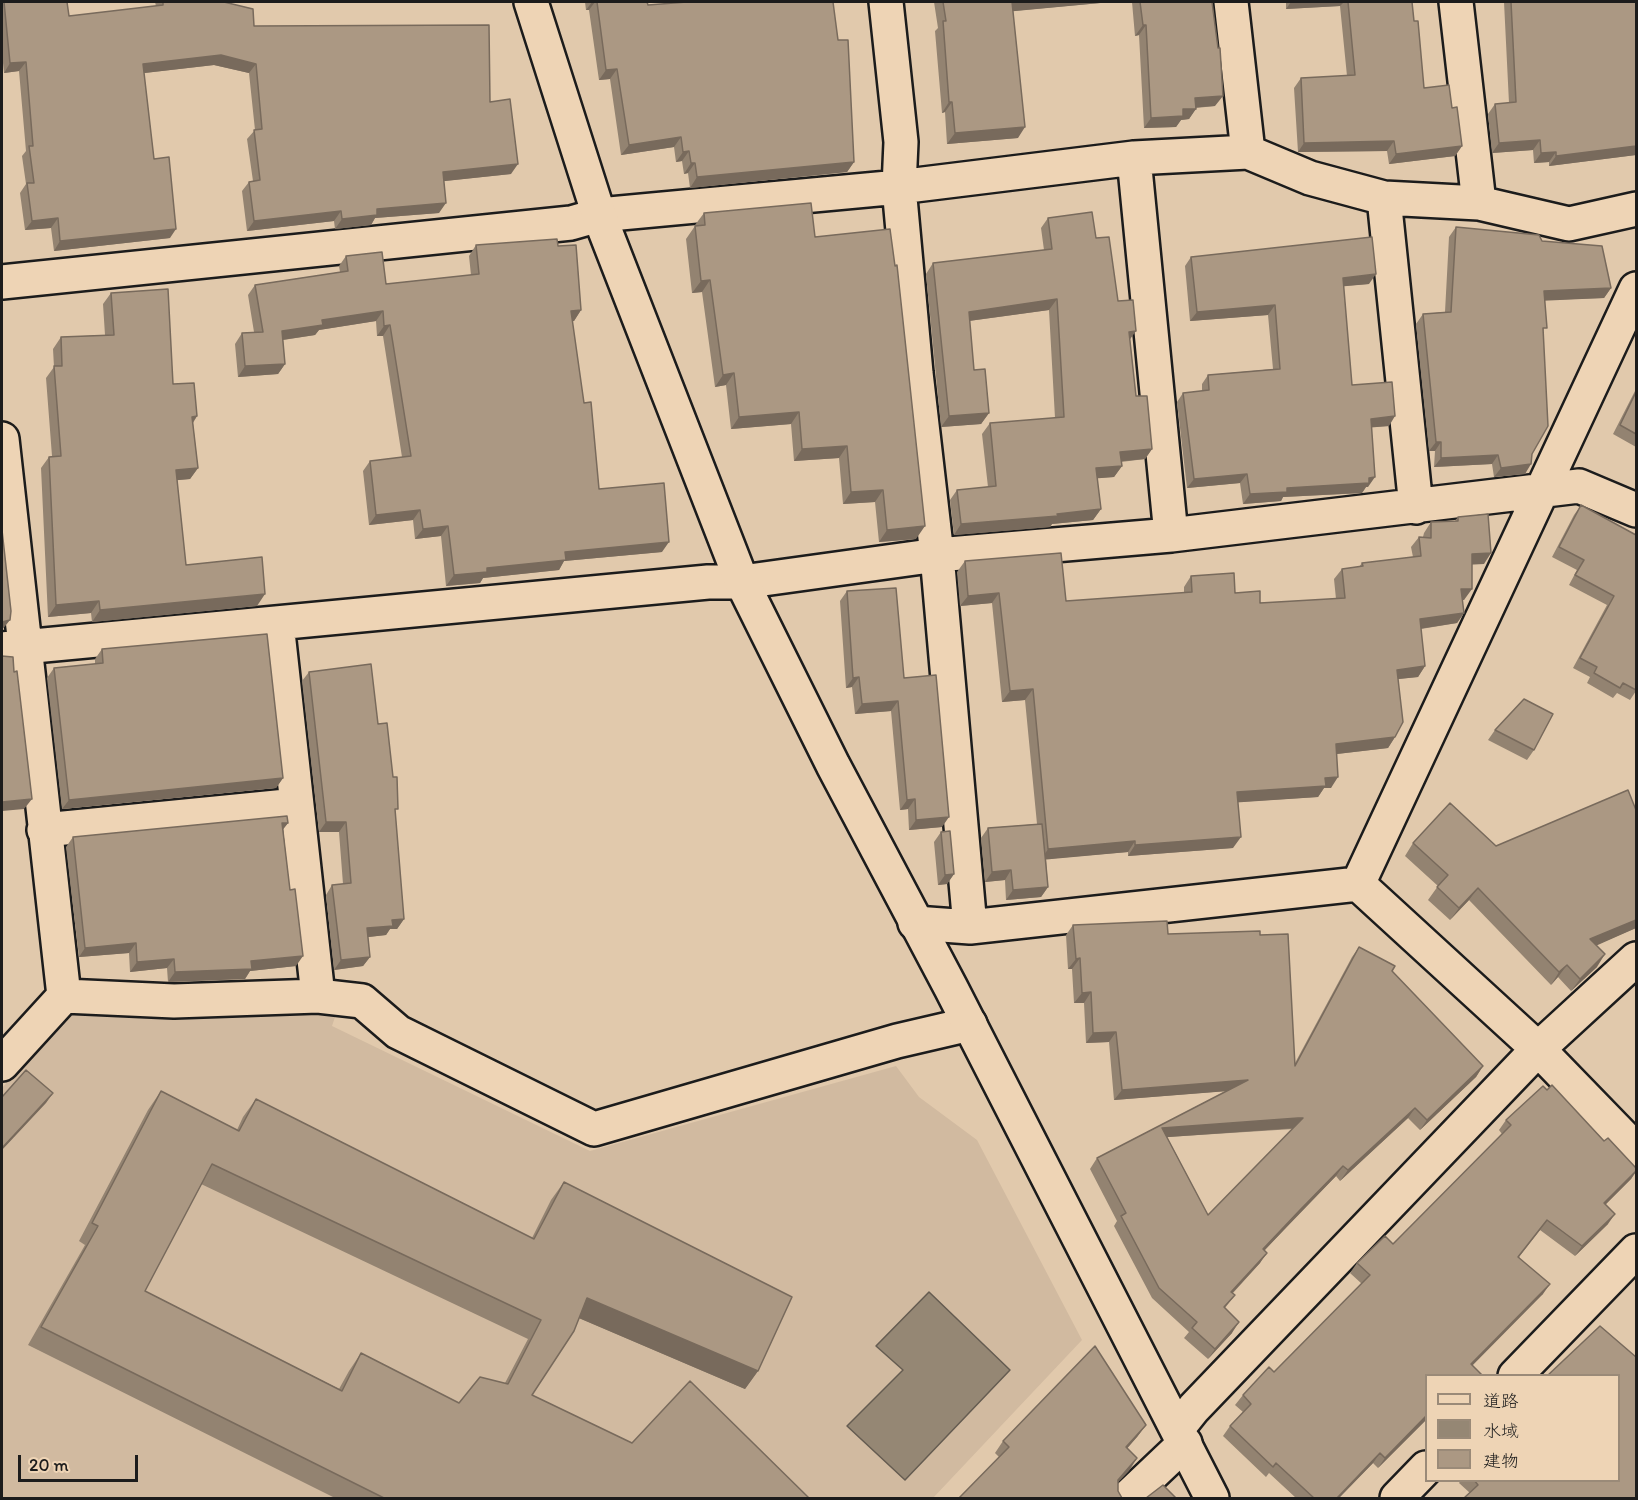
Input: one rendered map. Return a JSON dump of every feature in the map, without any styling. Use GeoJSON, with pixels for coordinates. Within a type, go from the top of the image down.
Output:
{"type":"FeatureCollection","features":[{"type":"Feature","properties":{"kind":"street"},"geometry":{"type":"LineString","coordinates":[[531,2],[598,215],[742,582],[1212,1498]]}},
{"type":"Feature","properties":{"kind":"street"},"geometry":{"type":"LineString","coordinates":[[886,2],[901,142],[899,187],[916,373],[937,555],[970,927]]}},
{"type":"Feature","properties":{"kind":"street"},"geometry":{"type":"LineString","coordinates":[[1231,2],[1248,152]]}},
{"type":"Feature","properties":{"kind":"street"},"geometry":{"type":"LineString","coordinates":[[1456,2],[1479,203]]}},
{"type":"Feature","properties":{"kind":"street"},"geometry":{"type":"LineString","coordinates":[[2,282],[571,223],[598,215],[899,187],[1134,158],[1248,152],[1310,178],[1384,198],[1479,203],[1569,224],[1636,209]]}},
{"type":"Feature","properties":{"kind":"street"},"geometry":{"type":"LineString","coordinates":[[1134,158],[1171,536]]}},
{"type":"Feature","properties":{"kind":"street"},"geometry":{"type":"LineString","coordinates":[[1384,198],[1416,507]]}},
{"type":"Feature","properties":{"kind":"street"},"geometry":{"type":"LineString","coordinates":[[1358,884],[1636,289]]}},
{"type":"Feature","properties":{"kind":"street"},"geometry":{"type":"LineString","coordinates":[[2,439],[13,648],[44,830],[64,996],[2,1064]]}},
{"type":"Feature","properties":{"kind":"street"},"geometry":{"type":"LineString","coordinates":[[13,648],[708,582],[742,582],[937,555],[1171,536],[1579,486],[1636,510]]}},
{"type":"Feature","properties":{"kind":"street"},"geometry":{"type":"LineString","coordinates":[[277,623],[318,996]]}},
{"type":"Feature","properties":{"kind":"street"},"geometry":{"type":"LineString","coordinates":[[44,830],[297,806]]}},
{"type":"Feature","properties":{"kind":"street"},"geometry":{"type":"LineString","coordinates":[[915,923],[970,927],[1358,884],[1538,1049],[1636,1150]]}},
{"type":"Feature","properties":{"kind":"street"},"geometry":{"type":"LineString","coordinates":[[1127,1498],[1182,1436],[1202,1399],[1538,1049],[1636,959]]}},
{"type":"Feature","properties":{"kind":"street"},"geometry":{"type":"LineString","coordinates":[[64,996],[174,1001],[318,996],[363,1001],[398,1032],[594,1129],[897,1041],[970,1024]]}},
{"type":"Feature","properties":{"kind":"street"},"geometry":{"type":"LineString","coordinates":[[1517,1374],[1636,1251]]}},
{"type":"Feature","properties":{"kind":"street"},"geometry":{"type":"LineString","coordinates":[[1397,1498],[1425,1469]]}},
{"type":"Feature","properties":{"kind":"shaded area"},"geometry":{"type":"Polygon","coordinates":[[[70,1012],[336,1014],[332,1026],[590,1151],[896,1066],[919,1097],[977,1140],[1082,1340],[933,1498],[2,1498],[2,1088],[70,1012]]]}},
{"type":"Feature","properties":{"kind":"water"},"geometry":{"type":"Polygon","coordinates":[[[929,1292],[1010,1370],[905,1480],[847,1426],[903,1370],[876,1346],[929,1292]]]}},
{"type":"Feature","properties":{"kind":"building"},"geometry":{"type":"Polygon","coordinates":[[[4,2],[67,2],[69,16],[163,5],[163,2],[224,2],[253,9],[254,26],[489,25],[490,102],[510,99],[518,164],[443,172],[446,203],[377,209],[377,215],[342,219],[341,211],[254,221],[249,182],[260,180],[254,130],[262,129],[256,64],[221,55],[143,64],[154,159],[169,157],[176,229],[60,241],[58,218],[32,221],[27,183],[34,183],[29,146],[33,146],[26,62],[10,63],[4,2]]]}},
{"type":"Feature","properties":{"kind":"building"},"geometry":{"type":"Polygon","coordinates":[[[597,2],[647,2],[648,5],[687,2],[833,2],[838,40],[848,40],[854,162],[697,177],[695,163],[691,163],[689,151],[683,152],[681,137],[629,145],[617,69],[606,70],[597,2]]]}},
{"type":"Feature","properties":{"kind":"building"},"geometry":{"type":"Polygon","coordinates":[[[943,2],[1012,2],[1025,127],[955,133],[952,102],[949,102],[943,21],[946,21],[943,2]]]}},
{"type":"Feature","properties":{"kind":"building"},"geometry":{"type":"Polygon","coordinates":[[[1140,2],[1212,2],[1218,48],[1220,48],[1223,96],[1195,98],[1196,109],[1183,109],[1183,116],[1151,118],[1146,25],[1143,25],[1140,2]]]}},
{"type":"Feature","properties":{"kind":"building"},"geometry":{"type":"Polygon","coordinates":[[[1348,2],[1412,2],[1414,21],[1418,21],[1424,88],[1449,85],[1452,108],[1457,107],[1462,146],[1396,154],[1394,141],[1304,143],[1301,78],[1355,75],[1348,2]]]}},
{"type":"Feature","properties":{"kind":"building"},"geometry":{"type":"Polygon","coordinates":[[[1511,2],[1636,2],[1636,146],[1556,156],[1556,152],[1541,153],[1540,140],[1499,143],[1495,104],[1516,102],[1511,2]]]}},
{"type":"Feature","properties":{"kind":"building"},"geometry":{"type":"Polygon","coordinates":[[[811,203],[815,237],[890,229],[895,266],[897,265],[925,526],[887,530],[883,490],[851,492],[847,446],[802,449],[799,412],[739,417],[734,373],[723,375],[710,280],[701,281],[695,226],[705,225],[704,213],[811,203]]]}},
{"type":"Feature","properties":{"kind":"building"},"geometry":{"type":"Polygon","coordinates":[[[1092,212],[1096,238],[1109,237],[1118,301],[1133,300],[1136,331],[1129,332],[1136,396],[1147,396],[1152,449],[1120,452],[1122,466],[1096,468],[1101,509],[1057,514],[1058,516],[961,524],[957,490],[996,486],[990,423],[1064,417],[1057,299],[969,312],[974,370],[985,369],[989,413],[949,416],[933,263],[1052,249],[1048,218],[1092,212]]]}},
{"type":"Feature","properties":{"kind":"building"},"geometry":{"type":"Polygon","coordinates":[[[1456,227],[1539,235],[1542,241],[1602,246],[1611,288],[1544,291],[1547,328],[1543,328],[1548,426],[1532,454],[1531,464],[1501,468],[1498,455],[1441,458],[1441,442],[1436,442],[1423,314],[1451,312],[1456,227]]]}},
{"type":"Feature","properties":{"kind":"building"},"geometry":{"type":"Polygon","coordinates":[[[1372,237],[1376,274],[1343,278],[1352,385],[1392,382],[1395,416],[1371,419],[1375,477],[1369,478],[1369,483],[1287,488],[1287,492],[1250,494],[1247,474],[1194,479],[1183,393],[1209,390],[1208,375],[1280,369],[1275,305],[1197,312],[1191,257],[1372,237]]]}},
{"type":"Feature","properties":{"kind":"building"},"geometry":{"type":"Polygon","coordinates":[[[557,239],[558,246],[576,245],[581,310],[571,311],[584,403],[591,402],[599,489],[664,483],[669,542],[565,552],[566,560],[487,568],[487,572],[454,575],[448,526],[423,529],[420,510],[376,515],[370,461],[411,456],[390,325],[384,326],[383,311],[322,320],[323,325],[282,331],[285,364],[245,366],[242,333],[263,332],[255,285],[348,271],[346,256],[382,252],[386,284],[479,274],[476,245],[557,239]]]}},
{"type":"Feature","properties":{"kind":"building"},"geometry":{"type":"Polygon","coordinates":[[[168,289],[173,384],[194,383],[197,416],[192,417],[198,468],[176,470],[186,565],[262,557],[265,594],[100,610],[99,601],[56,605],[49,457],[61,456],[54,366],[62,366],[61,337],[114,335],[111,293],[168,289]]]}},
{"type":"Feature","properties":{"kind":"building"},"geometry":{"type":"Polygon","coordinates":[[[1636,392],[1636,434],[1620,425],[1636,392]]]}},
{"type":"Feature","properties":{"kind":"building"},"geometry":{"type":"Polygon","coordinates":[[[1581,505],[1636,535],[1636,690],[1623,683],[1620,688],[1594,673],[1597,667],[1580,658],[1614,596],[1575,575],[1584,560],[1559,547],[1581,505]]]}},
{"type":"Feature","properties":{"kind":"building"},"geometry":{"type":"Polygon","coordinates":[[[1488,514],[1491,553],[1472,554],[1472,589],[1461,589],[1464,613],[1420,619],[1425,666],[1397,670],[1403,722],[1395,737],[1336,744],[1338,777],[1325,778],[1326,786],[1237,792],[1241,837],[1135,845],[1135,841],[1048,849],[1033,689],[1010,691],[999,593],[968,596],[965,561],[1061,553],[1066,601],[1192,592],[1191,576],[1234,573],[1235,593],[1260,591],[1260,603],[1345,598],[1342,569],[1363,566],[1362,563],[1421,556],[1419,537],[1431,538],[1431,522],[1458,521],[1458,517],[1488,514]]]}},
{"type":"Feature","properties":{"kind":"building"},"geometry":{"type":"Polygon","coordinates":[[[2,530],[11,611],[10,620],[2,622],[2,530]]]}},
{"type":"Feature","properties":{"kind":"building"},"geometry":{"type":"Polygon","coordinates":[[[896,588],[904,678],[936,675],[949,817],[916,820],[915,799],[907,800],[898,701],[862,704],[859,677],[853,678],[847,591],[896,588]]]}},
{"type":"Feature","properties":{"kind":"building"},"geometry":{"type":"Polygon","coordinates":[[[267,634],[283,778],[69,800],[54,668],[103,663],[102,649],[267,634]]]}},
{"type":"Feature","properties":{"kind":"building"},"geometry":{"type":"Polygon","coordinates":[[[2,656],[13,657],[14,672],[17,671],[32,799],[2,802],[2,656]]]}},
{"type":"Feature","properties":{"kind":"building"},"geometry":{"type":"Polygon","coordinates":[[[371,664],[378,724],[387,723],[393,777],[397,777],[398,809],[395,809],[404,919],[392,920],[393,926],[367,928],[370,957],[341,960],[332,885],[351,883],[346,822],[326,822],[309,672],[371,664]]]}},
{"type":"Feature","properties":{"kind":"building"},"geometry":{"type":"Polygon","coordinates":[[[1524,699],[1553,714],[1534,750],[1495,730],[1524,699]]]}},
{"type":"Feature","properties":{"kind":"building"},"geometry":{"type":"Polygon","coordinates":[[[1628,790],[1636,810],[1636,920],[1590,939],[1605,954],[1580,979],[1567,965],[1559,972],[1478,888],[1459,908],[1437,887],[1448,875],[1413,843],[1450,803],[1496,846],[1628,790]]]}},
{"type":"Feature","properties":{"kind":"building"},"geometry":{"type":"Polygon","coordinates":[[[287,816],[288,823],[282,823],[290,890],[295,889],[303,956],[251,961],[252,969],[175,972],[174,959],[137,962],[136,943],[85,948],[73,837],[287,816]]]}},
{"type":"Feature","properties":{"kind":"building"},"geometry":{"type":"Polygon","coordinates":[[[1042,824],[1048,887],[1013,890],[1011,870],[992,872],[988,828],[1042,824]]]}},
{"type":"Feature","properties":{"kind":"building"},"geometry":{"type":"Polygon","coordinates":[[[950,831],[954,874],[945,875],[941,832],[950,831]]]}},
{"type":"Feature","properties":{"kind":"building"},"geometry":{"type":"Polygon","coordinates":[[[1167,921],[1168,934],[1260,931],[1260,935],[1288,934],[1295,1066],[1359,947],[1395,966],[1392,971],[1483,1066],[1427,1120],[1415,1108],[1348,1170],[1343,1166],[1263,1249],[1267,1253],[1231,1292],[1235,1295],[1224,1307],[1239,1322],[1215,1349],[1192,1328],[1197,1322],[1159,1288],[1121,1216],[1126,1213],[1097,1158],[1248,1080],[1122,1090],[1116,1032],[1093,1033],[1091,992],[1082,993],[1080,958],[1076,959],[1073,925],[1167,921]],[[1298,1118],[1162,1128],[1208,1215],[1303,1118],[1298,1118]]]}},
{"type":"Feature","properties":{"kind":"building"},"geometry":{"type":"Polygon","coordinates":[[[26,1070],[53,1093],[2,1148],[2,1097],[26,1070]]]}},
{"type":"Feature","properties":{"kind":"building"},"geometry":{"type":"Polygon","coordinates":[[[1552,1085],[1604,1141],[1608,1138],[1636,1168],[1636,1171],[1604,1203],[1615,1214],[1582,1246],[1547,1220],[1518,1257],[1550,1284],[1471,1364],[1481,1374],[1425,1374],[1425,1417],[1385,1458],[1380,1453],[1337,1498],[1314,1498],[1276,1463],[1273,1467],[1230,1426],[1251,1404],[1243,1395],[1269,1367],[1274,1372],[1370,1275],[1357,1263],[1385,1236],[1393,1244],[1511,1125],[1506,1120],[1543,1086],[1547,1090],[1552,1085]]]}},
{"type":"Feature","properties":{"kind":"building"},"geometry":{"type":"Polygon","coordinates":[[[161,1091],[239,1131],[256,1099],[534,1239],[564,1182],[792,1297],[758,1371],[587,1298],[574,1331],[532,1395],[632,1443],[690,1381],[809,1498],[384,1498],[41,1327],[98,1226],[92,1223],[161,1091]],[[212,1164],[145,1291],[342,1391],[361,1353],[459,1403],[480,1377],[508,1384],[541,1320],[212,1164]]]}},
{"type":"Feature","properties":{"kind":"building"},"geometry":{"type":"Polygon","coordinates":[[[1600,1326],[1636,1357],[1636,1498],[1464,1498],[1478,1485],[1476,1482],[1620,1482],[1620,1374],[1549,1374],[1600,1326]]]}},
{"type":"Feature","properties":{"kind":"building"},"geometry":{"type":"Polygon","coordinates":[[[1095,1346],[1146,1425],[1126,1447],[1137,1458],[1118,1480],[1118,1491],[1122,1498],[959,1498],[1009,1447],[1003,1441],[1095,1346]]]}},
{"type":"Feature","properties":{"kind":"building"},"geometry":{"type":"Polygon","coordinates":[[[1163,1485],[1176,1498],[1146,1498],[1163,1485]]]}}]}
